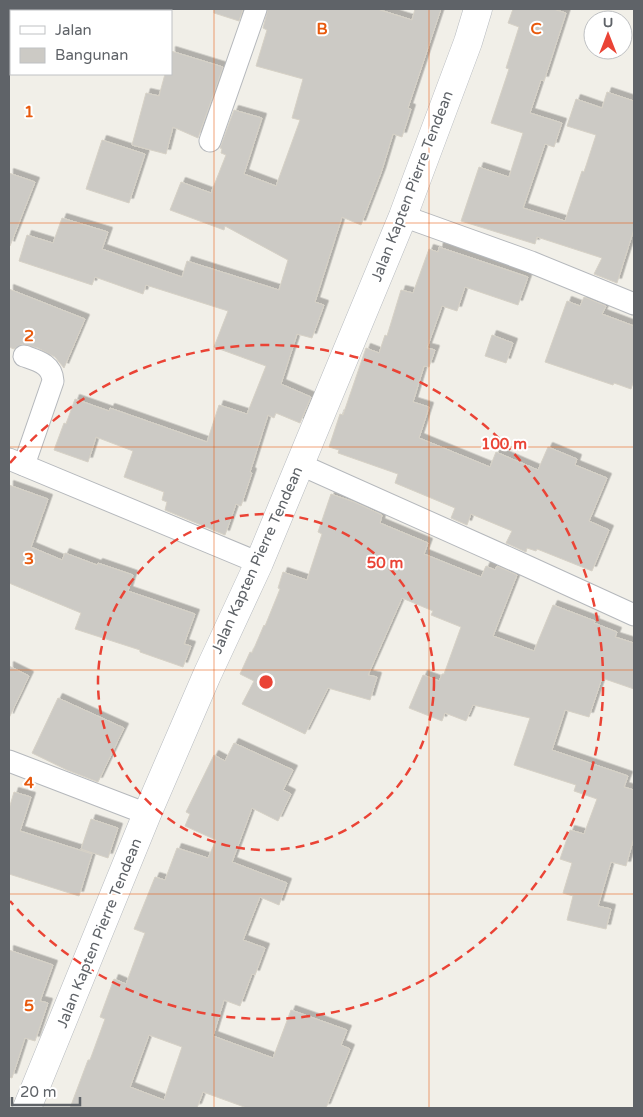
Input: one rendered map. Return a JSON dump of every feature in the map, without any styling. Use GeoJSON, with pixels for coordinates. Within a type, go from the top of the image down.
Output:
{"type":"FeatureCollection","features":[{"type":"Feature","properties":{"kind":"main road","name":"Jalan Kapten Pierre Tendean"},"geometry":{"type":"LineString","coordinates":[[27,1108],[148,814],[207,675],[259,563],[403,216],[468,42],[478,9]]}},
{"type":"Feature","properties":{"kind":"street"},"geometry":{"type":"LineString","coordinates":[[210,141],[256,9]]}},
{"type":"Feature","properties":{"kind":"street"},"geometry":{"type":"LineString","coordinates":[[403,216],[531,262],[634,304]]}},
{"type":"Feature","properties":{"kind":"street"},"geometry":{"type":"LineString","coordinates":[[24,356],[44,363],[50,369],[54,381],[16,462],[259,563]]}},
{"type":"Feature","properties":{"kind":"street"},"geometry":{"type":"LineString","coordinates":[[299,464],[634,615]]}},
{"type":"Feature","properties":{"kind":"street"},"geometry":{"type":"LineString","coordinates":[[9,761],[148,814]]}},
{"type":"Feature","properties":{"kind":"building"},"geometry":{"type":"Polygon","coordinates":[[[214,9],[243,9],[239,21],[214,13],[214,9]]]}},
{"type":"Feature","properties":{"kind":"building"},"geometry":{"type":"Polygon","coordinates":[[[268,9],[377,9],[412,20],[415,9],[441,9],[408,108],[411,109],[402,137],[393,134],[381,173],[361,225],[342,217],[315,302],[324,305],[312,338],[297,334],[281,384],[311,397],[300,423],[276,413],[274,418],[268,415],[241,506],[236,504],[225,535],[165,510],[167,502],[162,500],[164,492],[124,477],[133,451],[96,437],[88,462],[54,450],[75,399],[109,411],[110,408],[207,442],[219,405],[247,414],[266,366],[214,347],[228,311],[146,285],[143,294],[95,277],[92,285],[19,261],[27,235],[53,243],[62,218],[108,232],[102,249],[182,277],[187,261],[279,290],[288,260],[225,226],[224,230],[170,210],[181,182],[211,193],[226,155],[221,153],[222,149],[220,148],[234,110],[262,118],[244,174],[276,186],[300,120],[292,118],[303,79],[256,66],[267,30],[263,28],[268,9]]]}},
{"type":"Feature","properties":{"kind":"building"},"geometry":{"type":"Polygon","coordinates":[[[513,9],[553,9],[566,13],[544,81],[541,80],[530,113],[562,123],[554,147],[545,144],[523,208],[565,221],[596,135],[567,126],[576,99],[602,108],[607,92],[634,101],[634,229],[617,283],[594,274],[602,258],[537,237],[535,244],[461,221],[479,167],[509,177],[523,133],[491,123],[509,69],[506,68],[519,27],[508,23],[513,9]]]}},
{"type":"Feature","properties":{"kind":"building"},"geometry":{"type":"Polygon","coordinates":[[[172,51],[223,67],[198,138],[173,127],[166,154],[132,145],[146,93],[159,96],[165,75],[172,75],[172,51]]]}},
{"type":"Feature","properties":{"kind":"building"},"geometry":{"type":"Polygon","coordinates":[[[102,140],[145,154],[129,203],[86,189],[102,140]]]}},
{"type":"Feature","properties":{"kind":"building"},"geometry":{"type":"Polygon","coordinates":[[[9,173],[35,182],[10,246],[9,245],[9,173]]]}},
{"type":"Feature","properties":{"kind":"building"},"geometry":{"type":"Polygon","coordinates":[[[439,247],[528,277],[518,305],[465,287],[457,311],[442,306],[427,348],[435,350],[429,367],[424,366],[413,402],[429,407],[419,438],[490,467],[496,452],[538,470],[548,447],[577,459],[575,465],[607,478],[589,521],[609,530],[592,571],[537,549],[536,551],[527,548],[526,552],[506,543],[512,531],[471,514],[467,525],[451,518],[455,508],[395,483],[398,474],[338,453],[339,450],[329,447],[340,414],[343,415],[366,348],[379,353],[385,335],[387,336],[401,290],[413,293],[429,249],[438,252],[439,247]]]}},
{"type":"Feature","properties":{"kind":"building"},"geometry":{"type":"Polygon","coordinates":[[[9,289],[85,319],[64,368],[55,357],[38,348],[22,344],[14,349],[9,347],[9,289]]]}},
{"type":"Feature","properties":{"kind":"building"},"geometry":{"type":"Polygon","coordinates":[[[584,297],[606,306],[602,314],[634,326],[634,380],[631,389],[614,383],[613,385],[545,362],[567,301],[580,306],[584,297]]]}},
{"type":"Feature","properties":{"kind":"building"},"geometry":{"type":"Polygon","coordinates":[[[492,335],[513,343],[506,363],[485,356],[492,335]]]}},
{"type":"Feature","properties":{"kind":"building"},"geometry":{"type":"Polygon","coordinates":[[[9,485],[48,499],[31,547],[62,560],[65,553],[97,565],[98,563],[133,575],[128,591],[195,614],[184,644],[191,646],[183,667],[140,652],[140,650],[75,629],[81,613],[9,583],[9,485]]]}},
{"type":"Feature","properties":{"kind":"building"},"geometry":{"type":"Polygon","coordinates":[[[331,494],[382,515],[380,523],[428,543],[424,554],[481,577],[486,566],[495,570],[497,566],[517,575],[493,636],[534,651],[553,605],[595,621],[594,623],[617,632],[615,637],[634,643],[634,689],[602,678],[589,717],[565,710],[552,750],[628,776],[624,787],[634,790],[634,837],[626,866],[611,862],[598,906],[611,909],[606,929],[567,920],[573,896],[563,893],[572,863],[560,859],[570,830],[584,834],[597,799],[574,791],[576,785],[514,765],[530,718],[473,705],[466,721],[445,713],[442,721],[409,708],[423,675],[439,681],[442,674],[444,674],[461,627],[431,615],[433,611],[402,598],[368,675],[377,677],[370,700],[328,688],[305,734],[242,704],[254,681],[240,674],[265,626],[280,589],[278,588],[283,572],[307,580],[322,534],[318,532],[331,494]]]}},
{"type":"Feature","properties":{"kind":"building"},"geometry":{"type":"Polygon","coordinates":[[[9,666],[29,676],[9,718],[9,666]]]}},
{"type":"Feature","properties":{"kind":"building"},"geometry":{"type":"Polygon","coordinates":[[[58,698],[124,728],[98,782],[32,753],[58,698]]]}},
{"type":"Feature","properties":{"kind":"building"},"geometry":{"type":"Polygon","coordinates":[[[234,743],[293,770],[283,790],[291,794],[278,821],[252,808],[232,862],[287,883],[279,905],[260,897],[243,940],[265,948],[255,975],[252,974],[240,1006],[224,1000],[213,1036],[273,1058],[291,1010],[347,1030],[341,1045],[350,1049],[326,1108],[247,1108],[203,1092],[197,1108],[70,1108],[105,1019],[100,1017],[114,979],[126,984],[145,933],[134,929],[155,877],[165,880],[177,848],[208,858],[216,840],[185,826],[190,814],[186,812],[214,755],[225,761],[234,743]],[[149,1035],[130,1087],[164,1100],[182,1047],[149,1035]]]}},
{"type":"Feature","properties":{"kind":"building"},"geometry":{"type":"Polygon","coordinates":[[[14,792],[31,797],[20,831],[92,854],[79,896],[9,874],[9,809],[14,792]]]}},
{"type":"Feature","properties":{"kind":"building"},"geometry":{"type":"Polygon","coordinates":[[[91,819],[118,828],[108,858],[81,849],[91,819]]]}},
{"type":"Feature","properties":{"kind":"building"},"geometry":{"type":"Polygon","coordinates":[[[9,950],[53,965],[40,1001],[48,1003],[35,1041],[25,1038],[12,1078],[9,1077],[9,950]]]}}]}
